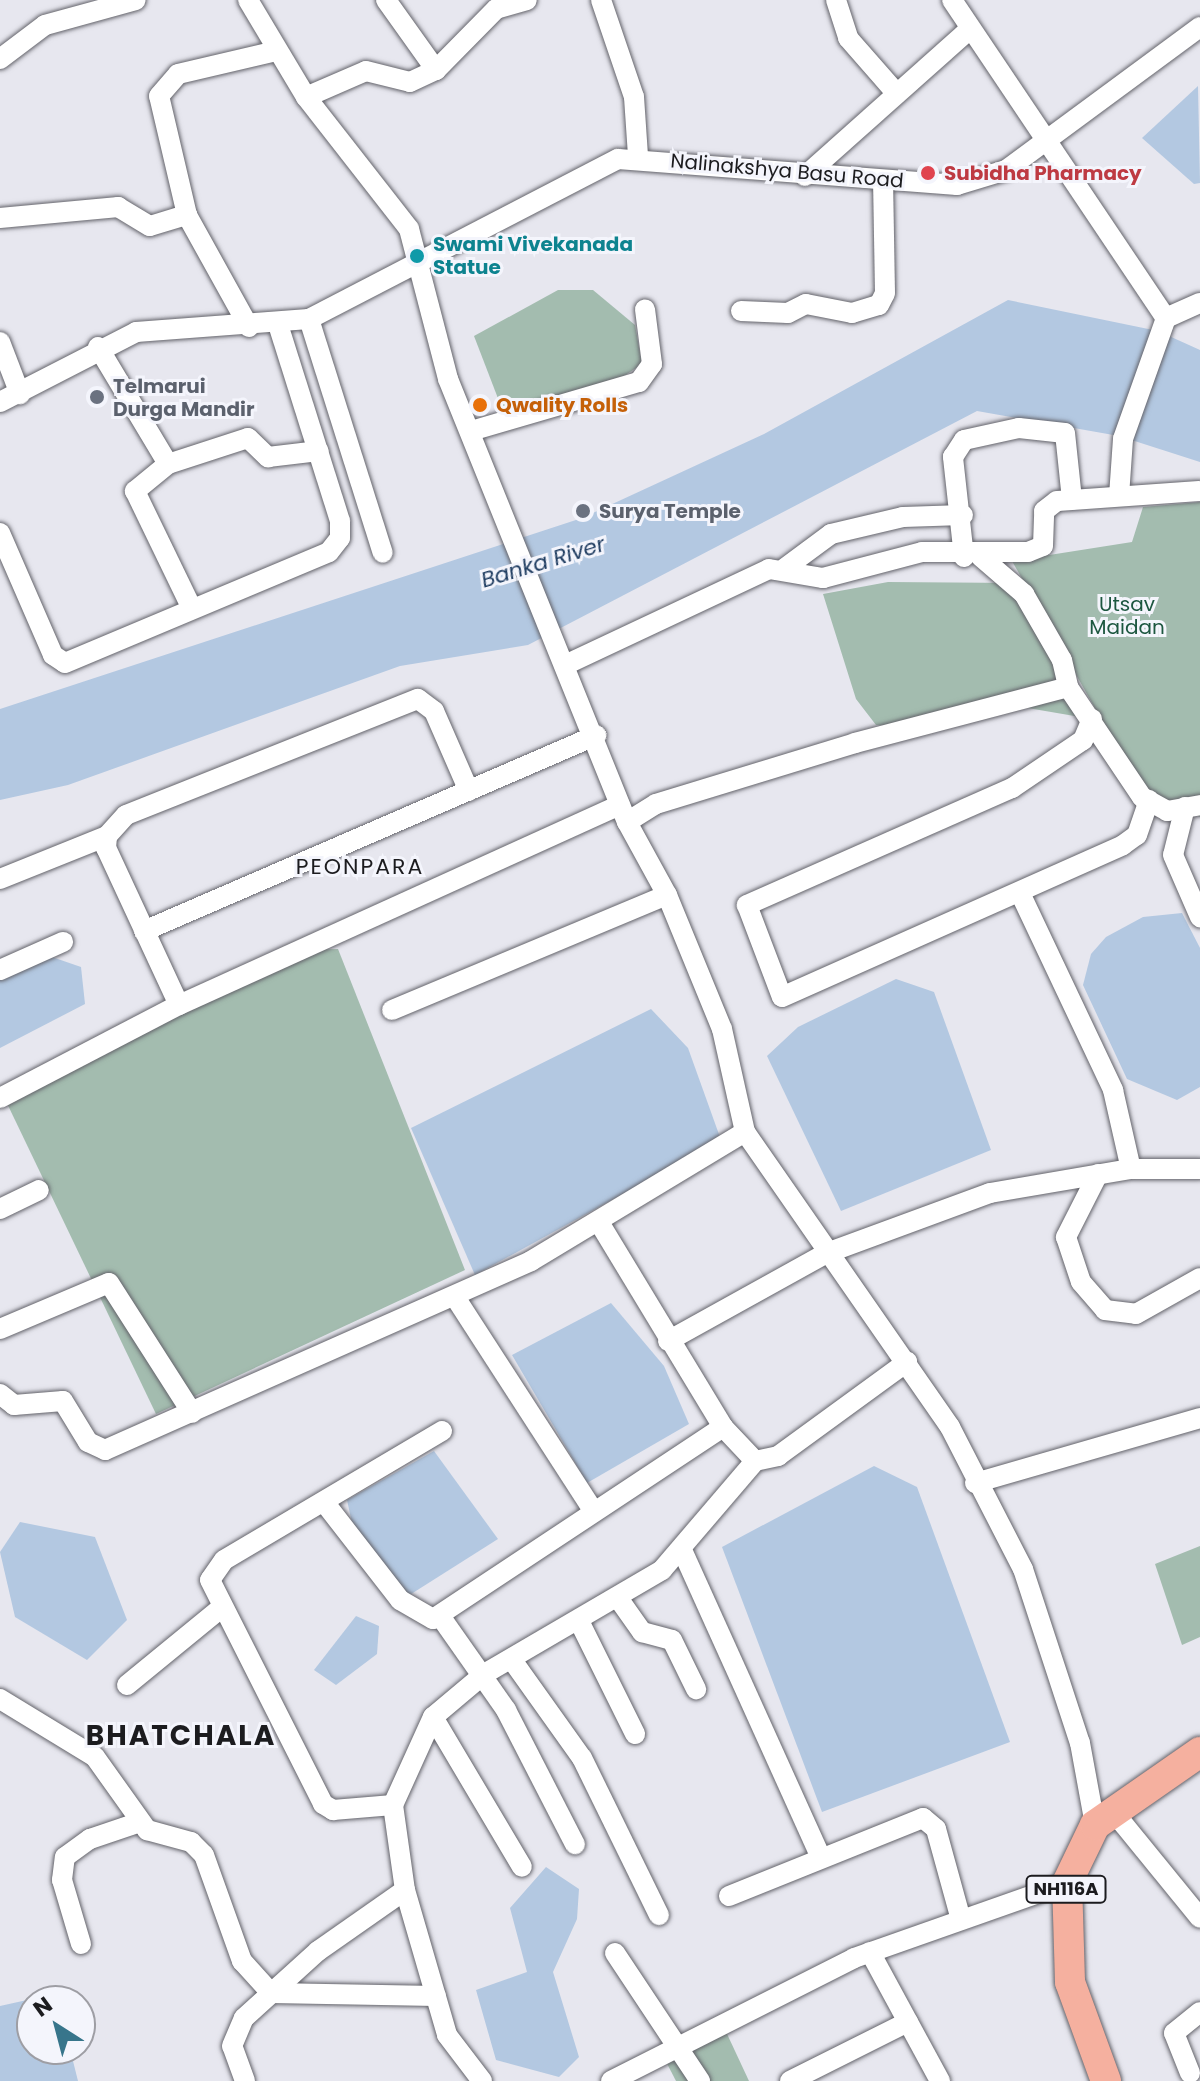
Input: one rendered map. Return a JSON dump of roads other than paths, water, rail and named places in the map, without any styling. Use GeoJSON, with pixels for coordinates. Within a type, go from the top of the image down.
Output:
{"type":"FeatureCollection","features":[{"type":"Feature","properties":{"kind":"highway"},"geometry":{"type":"LineString","coordinates":[[1104,1818],[1200,1752]]}},
{"type":"Feature","properties":{"kind":"highway","name":"NH116A"},"geometry":{"type":"LineString","coordinates":[[1104,1818],[1067,1883],[1070,1982],[1106,2081]]}},
{"type":"Feature","properties":{"kind":"street"},"geometry":{"type":"LineString","coordinates":[[0,59],[45,25],[104,4],[136,0]]}},
{"type":"Feature","properties":{"kind":"street"},"geometry":{"type":"LineString","coordinates":[[248,0],[306,97],[389,194],[419,265],[448,379],[596,735],[624,814],[667,895],[722,1029],[745,1132],[950,1427],[975,1483],[1023,1569],[1104,1818],[1200,1918]]}},
{"type":"Feature","properties":{"kind":"street"},"geometry":{"type":"LineString","coordinates":[[386,0],[436,70]]}},
{"type":"Feature","properties":{"kind":"street"},"geometry":{"type":"LineString","coordinates":[[306,97],[354,73],[410,82],[436,70],[478,22],[527,0]]}},
{"type":"Feature","properties":{"kind":"street"},"geometry":{"type":"LineString","coordinates":[[601,0],[634,97],[638,156]]}},
{"type":"Feature","properties":{"kind":"street"},"geometry":{"type":"LineString","coordinates":[[836,0],[848,38],[897,94]]}},
{"type":"Feature","properties":{"kind":"street"},"geometry":{"type":"LineString","coordinates":[[952,0],[968,31],[1047,141],[1166,326]]}},
{"type":"Feature","properties":{"kind":"street","name":"Nalinakshya Basu Road"},"geometry":{"type":"LineString","coordinates":[[0,402],[20,394],[98,347],[171,327],[249,327],[309,319],[419,265],[575,176],[638,156],[805,176],[957,185],[1006,170],[1200,27]]}},
{"type":"Feature","properties":{"kind":"street"},"geometry":{"type":"LineString","coordinates":[[805,176],[968,31]]}},
{"type":"Feature","properties":{"kind":"street"},"geometry":{"type":"LineString","coordinates":[[249,327],[187,215],[160,87],[178,74],[276,51]]}},
{"type":"Feature","properties":{"kind":"street"},"geometry":{"type":"LineString","coordinates":[[741,311],[788,313],[806,304],[852,313],[879,305],[885,293],[883,181]]}},
{"type":"Feature","properties":{"kind":"street"},"geometry":{"type":"LineString","coordinates":[[0,218],[118,207],[150,226],[187,215]]}},
{"type":"Feature","properties":{"kind":"street"},"geometry":{"type":"LineString","coordinates":[[1119,496],[1123,439],[1166,326],[1200,303]]}},
{"type":"Feature","properties":{"kind":"street"},"geometry":{"type":"LineString","coordinates":[[471,431],[639,382],[652,364],[645,309]]}},
{"type":"Feature","properties":{"kind":"street"},"geometry":{"type":"LineString","coordinates":[[309,319],[383,553]]}},
{"type":"Feature","properties":{"kind":"street"},"geometry":{"type":"LineString","coordinates":[[0,533],[59,663],[311,562],[340,538],[319,451],[278,324]]}},
{"type":"Feature","properties":{"kind":"street"},"geometry":{"type":"LineString","coordinates":[[0,342],[20,394]]}},
{"type":"Feature","properties":{"kind":"street"},"geometry":{"type":"LineString","coordinates":[[98,347],[168,464]]}},
{"type":"Feature","properties":{"kind":"street"},"geometry":{"type":"LineString","coordinates":[[1072,500],[1069,439],[1059,430],[1019,428],[956,447],[963,515],[973,557],[1024,594],[1062,660],[1068,687],[1149,800],[1167,811],[1193,806]]}},
{"type":"Feature","properties":{"kind":"street"},"geometry":{"type":"LineString","coordinates":[[192,609],[135,491],[168,464],[248,438],[268,457],[319,451]]}},
{"type":"Feature","properties":{"kind":"street"},"geometry":{"type":"LineString","coordinates":[[785,568],[823,578],[910,554],[973,557],[1036,550],[1046,538],[1049,504],[1200,491]]}},
{"type":"Feature","properties":{"kind":"street"},"geometry":{"type":"LineString","coordinates":[[565,665],[785,568],[831,534],[903,517],[963,515]]}},
{"type":"Feature","properties":{"kind":"street"},"geometry":{"type":"LineString","coordinates":[[0,1098],[179,1005],[624,814],[824,752],[1068,687]]}},
{"type":"Feature","properties":{"kind":"street"},"geometry":{"type":"LineString","coordinates":[[0,879],[107,836],[126,815],[418,699],[434,711],[469,791]]}},
{"type":"Feature","properties":{"kind":"street"},"geometry":{"type":"LineString","coordinates":[[1092,719],[1083,740],[1012,788],[747,905],[782,997],[1021,895],[1137,835],[1149,800]]}},
{"type":"Feature","properties":{"kind":"street"},"geometry":{"type":"LineString","coordinates":[[144,931],[596,735]]}},
{"type":"Feature","properties":{"kind":"street"},"geometry":{"type":"LineString","coordinates":[[1193,806],[1173,855],[1200,917]]}},
{"type":"Feature","properties":{"kind":"street"},"geometry":{"type":"LineString","coordinates":[[107,836],[144,931],[179,1005]]}},
{"type":"Feature","properties":{"kind":"street"},"geometry":{"type":"LineString","coordinates":[[392,1010],[667,895]]}},
{"type":"Feature","properties":{"kind":"street"},"geometry":{"type":"LineString","coordinates":[[1021,895],[1113,1090],[1131,1169]]}},
{"type":"Feature","properties":{"kind":"street"},"geometry":{"type":"LineString","coordinates":[[0,970],[63,942]]}},
{"type":"Feature","properties":{"kind":"street"},"geometry":{"type":"LineString","coordinates":[[0,1394],[14,1405],[63,1401],[88,1442],[105,1450],[455,1297],[600,1224],[745,1132]]}},
{"type":"Feature","properties":{"kind":"street"},"geometry":{"type":"LineString","coordinates":[[668,1341],[827,1253],[990,1193],[1131,1169],[1200,1169]]}},
{"type":"Feature","properties":{"kind":"street"},"geometry":{"type":"LineString","coordinates":[[1098,1174],[1066,1237],[1081,1282],[1105,1310],[1136,1314],[1200,1278]]}},
{"type":"Feature","properties":{"kind":"street"},"geometry":{"type":"LineString","coordinates":[[0,1209],[39,1190]]}},
{"type":"Feature","properties":{"kind":"street"},"geometry":{"type":"LineString","coordinates":[[600,1224],[668,1341],[723,1427],[755,1461]]}},
{"type":"Feature","properties":{"kind":"street"},"geometry":{"type":"LineString","coordinates":[[0,1329],[109,1283],[192,1413]]}},
{"type":"Feature","properties":{"kind":"street"},"geometry":{"type":"LineString","coordinates":[[455,1297],[593,1510]]}},
{"type":"Feature","properties":{"kind":"street"},"geometry":{"type":"LineString","coordinates":[[482,2081],[455,2053],[436,1996],[405,1890],[393,1805],[433,1717],[484,1674],[580,1623],[618,1598],[682,1550],[755,1461],[778,1456],[907,1362]]}},
{"type":"Feature","properties":{"kind":"street"},"geometry":{"type":"LineString","coordinates":[[975,1483],[1200,1418]]}},
{"type":"Feature","properties":{"kind":"street"},"geometry":{"type":"LineString","coordinates":[[324,1502],[400,1600],[426,1618],[440,1616],[593,1510],[723,1427]]}},
{"type":"Feature","properties":{"kind":"street"},"geometry":{"type":"LineString","coordinates":[[393,1805],[333,1810],[323,1804],[211,1591],[215,1568],[442,1431]]}},
{"type":"Feature","properties":{"kind":"street"},"geometry":{"type":"LineString","coordinates":[[682,1550],[821,1858]]}},
{"type":"Feature","properties":{"kind":"street"},"geometry":{"type":"LineString","coordinates":[[618,1598],[642,1632],[672,1640],[696,1689]]}},
{"type":"Feature","properties":{"kind":"street"},"geometry":{"type":"LineString","coordinates":[[127,1685],[220,1609]]}},
{"type":"Feature","properties":{"kind":"street"},"geometry":{"type":"LineString","coordinates":[[440,1616],[484,1674],[575,1844]]}},
{"type":"Feature","properties":{"kind":"street"},"geometry":{"type":"LineString","coordinates":[[580,1623],[635,1734]]}},
{"type":"Feature","properties":{"kind":"street"},"geometry":{"type":"LineString","coordinates":[[512,1660],[582,1758],[659,1915]]}},
{"type":"Feature","properties":{"kind":"street"},"geometry":{"type":"LineString","coordinates":[[0,1699],[95,1757],[140,1822],[204,1855],[242,1961],[271,1993],[436,1996]]}},
{"type":"Feature","properties":{"kind":"street"},"geometry":{"type":"LineString","coordinates":[[433,1717],[522,1867]]}},
{"type":"Feature","properties":{"kind":"street"},"geometry":{"type":"LineString","coordinates":[[729,1896],[910,1820],[931,1821],[961,1920]]}},
{"type":"Feature","properties":{"kind":"street"},"geometry":{"type":"LineString","coordinates":[[81,1944],[62,1880],[65,1857],[90,1839],[140,1822]]}},
{"type":"Feature","properties":{"kind":"street"},"geometry":{"type":"LineString","coordinates":[[611,2081],[678,2043],[870,1952],[1067,1883]]}},
{"type":"Feature","properties":{"kind":"street"},"geometry":{"type":"LineString","coordinates":[[245,2081],[235,2031],[271,1993],[405,1890]]}},
{"type":"Feature","properties":{"kind":"street"},"geometry":{"type":"LineString","coordinates":[[870,1952],[940,2081]]}},
{"type":"Feature","properties":{"kind":"street"},"geometry":{"type":"LineString","coordinates":[[615,1953],[678,2043],[700,2081]]}},
{"type":"Feature","properties":{"kind":"street"},"geometry":{"type":"LineString","coordinates":[[1190,2073],[1174,2033],[1200,2012]]}},
{"type":"Feature","properties":{"kind":"street"},"geometry":{"type":"LineString","coordinates":[[790,2081],[908,2022]]}},
{"type":"Feature","properties":{"kind":"water"},"geometry":{"type":"Polygon","coordinates":[[[1198,86],[1200,183],[1194,184],[1142,138],[1198,86]]]}},
{"type":"Feature","properties":{"kind":"water","name":"Banka River"},"geometry":{"type":"Polygon","coordinates":[[[1008,300],[1158,331],[1200,350],[1200,462],[1119,436],[977,411],[528,645],[400,666],[68,785],[0,800],[0,709],[582,518],[764,434],[1008,300]]]}},
{"type":"Feature","properties":{"kind":"water"},"geometry":{"type":"Polygon","coordinates":[[[1182,913],[1200,948],[1200,1087],[1177,1100],[1127,1079],[1083,985],[1091,954],[1106,937],[1143,917],[1182,913]]]}},
{"type":"Feature","properties":{"kind":"water"},"geometry":{"type":"Polygon","coordinates":[[[52,957],[81,967],[85,1004],[0,1048],[0,978],[52,957]]]}},
{"type":"Feature","properties":{"kind":"water"},"geometry":{"type":"Polygon","coordinates":[[[896,979],[934,992],[991,1150],[841,1211],[767,1056],[798,1027],[896,979]]]}},
{"type":"Feature","properties":{"kind":"water"},"geometry":{"type":"Polygon","coordinates":[[[651,1009],[688,1048],[721,1140],[475,1275],[411,1128],[651,1009]]]}},
{"type":"Feature","properties":{"kind":"water"},"geometry":{"type":"Polygon","coordinates":[[[611,1303],[664,1366],[689,1424],[587,1483],[512,1355],[611,1303]]]}},
{"type":"Feature","properties":{"kind":"water"},"geometry":{"type":"Polygon","coordinates":[[[434,1451],[498,1539],[408,1596],[355,1537],[347,1500],[434,1451]]]}},
{"type":"Feature","properties":{"kind":"water"},"geometry":{"type":"Polygon","coordinates":[[[874,1466],[917,1487],[1010,1742],[822,1812],[722,1547],[874,1466]]]}},
{"type":"Feature","properties":{"kind":"water"},"geometry":{"type":"Polygon","coordinates":[[[20,1522],[95,1537],[127,1620],[87,1660],[15,1617],[0,1552],[20,1522]]]}},
{"type":"Feature","properties":{"kind":"water"},"geometry":{"type":"Polygon","coordinates":[[[356,1616],[379,1626],[377,1654],[336,1685],[314,1670],[356,1616]]]}},
{"type":"Feature","properties":{"kind":"water"},"geometry":{"type":"Polygon","coordinates":[[[546,1867],[579,1889],[577,1919],[553,1972],[579,2057],[559,2077],[496,2060],[476,1990],[527,1972],[510,1908],[546,1867]]]}},
{"type":"Feature","properties":{"kind":"water"},"geometry":{"type":"Polygon","coordinates":[[[16,2002],[16,2065],[74,2065],[78,2081],[0,2081],[0,2006],[16,2002]]]}},
{"type":"Feature","properties":{"kind":"place","name":"Subidha Pharmacy"},"geometry":{"type":"Point","coordinates":[928,173]}},
{"type":"Feature","properties":{"kind":"place","name":"Swami Vivekanada Statue"},"geometry":{"type":"Point","coordinates":[417,256]}},
{"type":"Feature","properties":{"kind":"place","name":"Telmarui Durga Mandir"},"geometry":{"type":"Point","coordinates":[97,397]}},
{"type":"Feature","properties":{"kind":"place","name":"Qwality Rolls"},"geometry":{"type":"Point","coordinates":[480,405]}},
{"type":"Feature","properties":{"kind":"place","name":"Surya Temple"},"geometry":{"type":"Point","coordinates":[583,511]}},
{"type":"Feature","properties":{"kind":"district","name":"PEONPARA"},"geometry":{"type":"Point","coordinates":[360,867]}},
{"type":"Feature","properties":{"kind":"district","name":"BHATCHALA"},"geometry":{"type":"Point","coordinates":[181,1736]}},
{"type":"Feature","properties":{"kind":"park label","name":"Utsav Maidan"},"geometry":{"type":"Point","coordinates":[1127,616]}}]}
